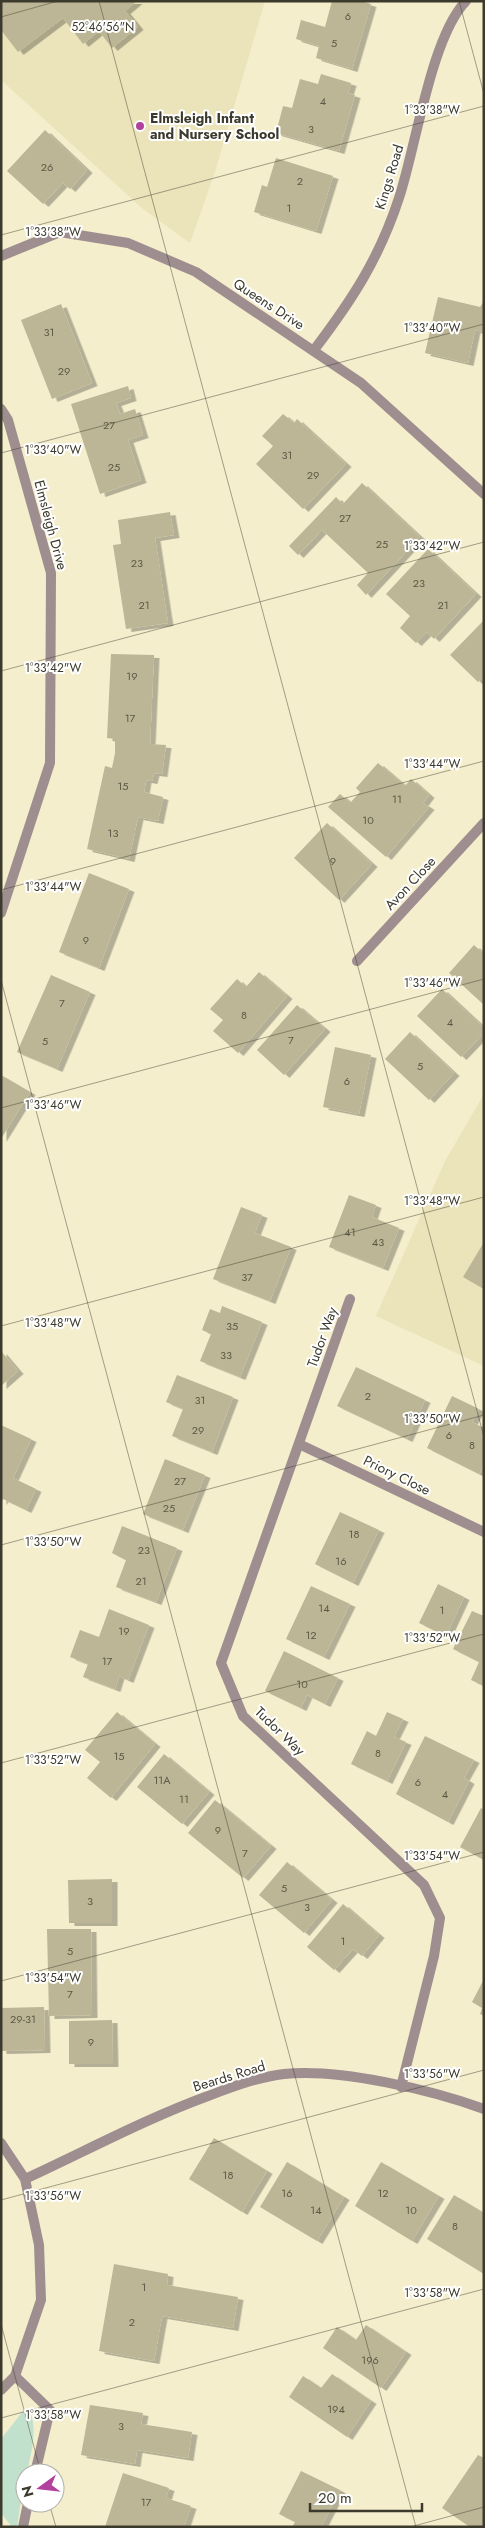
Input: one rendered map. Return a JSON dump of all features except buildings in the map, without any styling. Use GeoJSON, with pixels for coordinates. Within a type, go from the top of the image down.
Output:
{"type":"FeatureCollection","features":[{"type":"Feature","properties":{"kind":"street","name":"Kings Road"},"geometry":{"type":"LineString","coordinates":[[314,350],[345,310],[369,272],[399,199],[437,58],[448,29],[466,1]]}},
{"type":"Feature","properties":{"kind":"street","name":"Queens Drive"},"geometry":{"type":"LineString","coordinates":[[1,256],[60,232],[128,243],[196,272],[361,383],[484,494]]}},
{"type":"Feature","properties":{"kind":"street","name":"Elmsleigh Drive"},"geometry":{"type":"LineString","coordinates":[[1,409],[8,420],[51,573],[50,763],[1,913]]}},
{"type":"Feature","properties":{"kind":"street","name":"Avon Close"},"geometry":{"type":"LineString","coordinates":[[357,961],[484,823]]}},
{"type":"Feature","properties":{"kind":"street","name":"Tudor Way"},"geometry":{"type":"LineString","coordinates":[[350,1299],[221,1663],[244,1716],[424,1885],[440,1918],[434,1956],[401,2087]]}},
{"type":"Feature","properties":{"kind":"street","name":"Priory Close"},"geometry":{"type":"LineString","coordinates":[[299,1444],[484,1532]]}},
{"type":"Feature","properties":{"kind":"street","name":"Beards Road"},"geometry":{"type":"LineString","coordinates":[[25,2179],[172,2109],[245,2082],[284,2074],[336,2076],[401,2087],[445,2095],[484,2110]]}},
{"type":"Feature","properties":{"kind":"street"},"geometry":{"type":"LineString","coordinates":[[1,2144],[25,2179],[39,2245],[41,2300],[15,2376],[1,2390]]}},
{"type":"Feature","properties":{"kind":"street"},"geometry":{"type":"LineString","coordinates":[[15,2376],[50,2410],[38,2463]]}},
{"type":"Feature","properties":{"kind":"street"},"geometry":{"type":"LineString","coordinates":[[23,2527],[26,2513]]}},
{"type":"Feature","properties":{"kind":"shaded area","name":"Elmsleigh Infant and Nursery School"},"geometry":{"type":"Polygon","coordinates":[[[1,1],[265,1],[215,172],[190,243],[143,209],[1,80],[1,1]]]}},
{"type":"Feature","properties":{"kind":"shaded area"},"geometry":{"type":"Polygon","coordinates":[[[484,1094],[484,1366],[376,1316],[445,1161],[484,1094]]]}},
{"type":"Feature","properties":{"kind":"green space"},"geometry":{"type":"Polygon","coordinates":[[[24,2410],[31,2413],[33,2420],[33,2443],[29,2463],[15,2463],[15,2513],[19,2513],[17,2527],[12,2527],[1,2513],[1,2439],[24,2410]]]}},
{"type":"Feature","properties":{"kind":"place","name":"Elmsleigh Infant and Nursery School"},"geometry":{"type":"Point","coordinates":[140,126]}}]}
